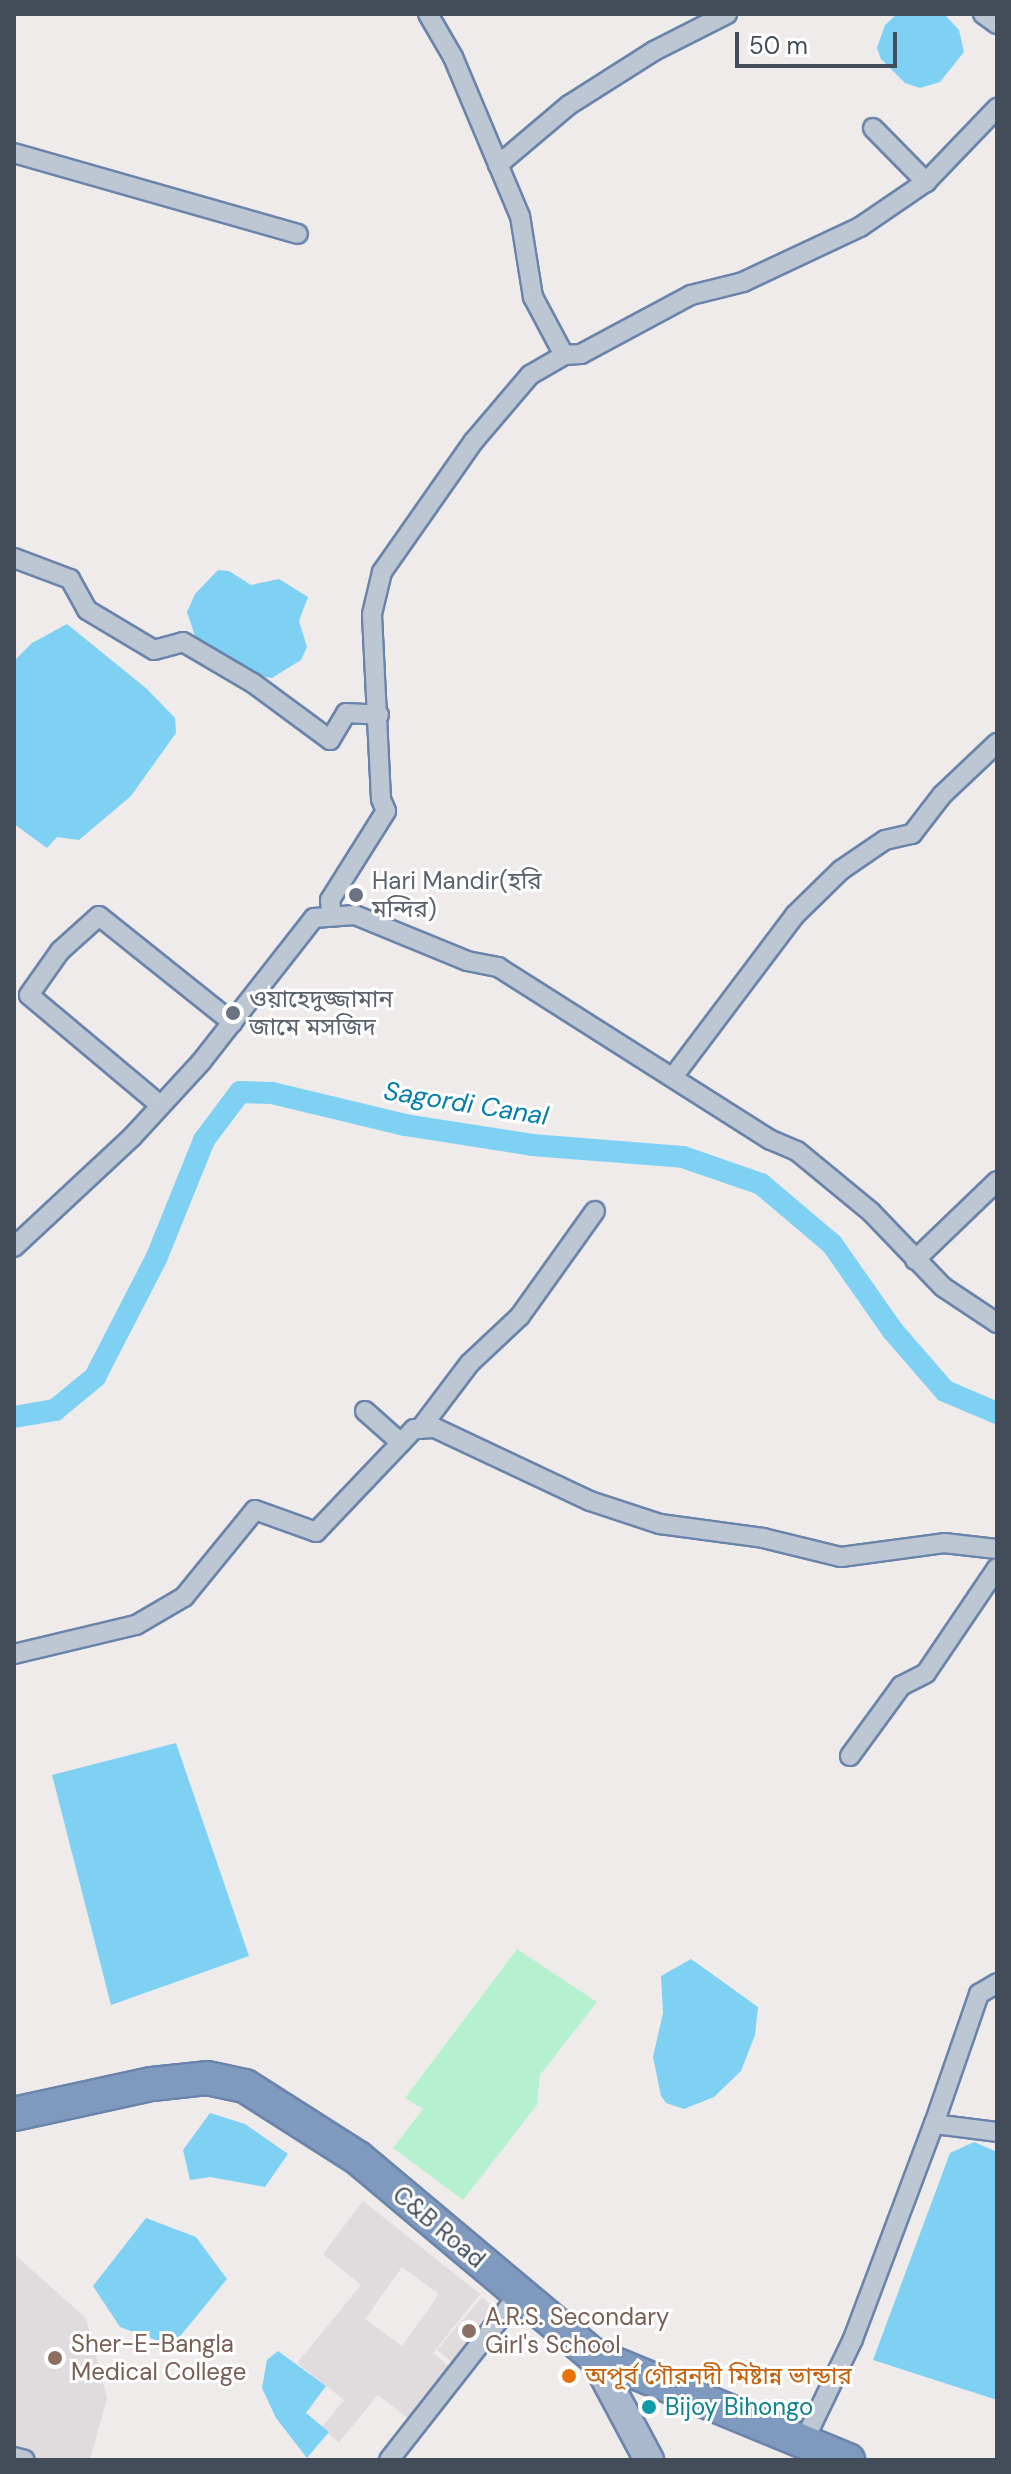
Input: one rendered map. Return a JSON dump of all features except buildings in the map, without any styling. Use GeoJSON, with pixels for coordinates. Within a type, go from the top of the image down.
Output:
{"type":"FeatureCollection","features":[{"type":"Feature","properties":{"kind":"highway","name":"C&B Road"},"geometry":{"type":"LineString","coordinates":[[14,2114],[152,2084],[207,2078],[245,2086],[358,2158],[593,2355],[848,2460]]}},
{"type":"Feature","properties":{"kind":"main road"},"geometry":{"type":"LineString","coordinates":[[593,2355],[649,2460]]}},
{"type":"Feature","properties":{"kind":"street"},"geometry":{"type":"LineString","coordinates":[[428,14],[453,57],[520,216],[533,297],[564,355]]}},
{"type":"Feature","properties":{"kind":"street"},"geometry":{"type":"LineString","coordinates":[[498,165],[569,105],[654,51],[727,14]]}},
{"type":"Feature","properties":{"kind":"street"},"geometry":{"type":"LineString","coordinates":[[983,14],[997,24]]}},
{"type":"Feature","properties":{"kind":"street"},"geometry":{"type":"LineString","coordinates":[[332,915],[330,900],[386,811],[381,799],[372,614],[382,572],[473,442],[530,375],[564,355],[581,354],[691,295],[743,282],[860,227],[926,182],[997,108]]}},
{"type":"Feature","properties":{"kind":"street"},"geometry":{"type":"LineString","coordinates":[[873,128],[926,182]]}},
{"type":"Feature","properties":{"kind":"street"},"geometry":{"type":"LineString","coordinates":[[14,153],[298,234]]}},
{"type":"Feature","properties":{"kind":"street"},"geometry":{"type":"LineString","coordinates":[[14,558],[70,579],[87,610],[154,650],[183,642],[253,683],[330,740],[346,713],[379,715]]}},
{"type":"Feature","properties":{"kind":"street"},"geometry":{"type":"LineString","coordinates":[[673,1077],[795,915],[841,870],[885,840],[912,834],[942,795],[997,743]]}},
{"type":"Feature","properties":{"kind":"street"},"geometry":{"type":"LineString","coordinates":[[14,1247],[55,1213],[160,1105],[233,1023],[314,918],[355,915],[467,961],[498,967],[824,1169],[943,1287],[997,1323]]}},
{"type":"Feature","properties":{"kind":"street"},"geometry":{"type":"LineString","coordinates":[[160,1105],[29,995],[60,951],[99,916],[233,1023]]}},
{"type":"Feature","properties":{"kind":"street"},"geometry":{"type":"LineString","coordinates":[[915,1260],[997,1181]]}},
{"type":"Feature","properties":{"kind":"street"},"geometry":{"type":"LineString","coordinates":[[14,1654],[136,1625],[184,1597],[255,1510],[316,1532],[401,1443],[420,1429],[470,1363],[520,1316],[595,1211]]}},
{"type":"Feature","properties":{"kind":"street"},"geometry":{"type":"LineString","coordinates":[[365,1411],[401,1443]]}},
{"type":"Feature","properties":{"kind":"street"},"geometry":{"type":"LineString","coordinates":[[420,1429],[435,1428],[590,1501],[660,1524],[763,1538],[841,1557],[944,1543],[997,1549]]}},
{"type":"Feature","properties":{"kind":"street"},"geometry":{"type":"LineString","coordinates":[[850,1756],[901,1686],[926,1673],[997,1568]]}},
{"type":"Feature","properties":{"kind":"street"},"geometry":{"type":"LineString","coordinates":[[803,2443],[853,2339],[979,1994],[997,1983]]}},
{"type":"Feature","properties":{"kind":"street"},"geometry":{"type":"LineString","coordinates":[[934,2124],[997,2132]]}},
{"type":"Feature","properties":{"kind":"street"},"geometry":{"type":"LineString","coordinates":[[389,2460],[519,2294]]}},
{"type":"Feature","properties":{"kind":"street"},"geometry":{"type":"LineString","coordinates":[[14,2457],[25,2460]]}},
{"type":"Feature","properties":{"kind":"shaded area"},"geometry":{"type":"Polygon","coordinates":[[[363,2201],[480,2294],[433,2353],[453,2369],[411,2421],[378,2395],[339,2442],[321,2428],[344,2400],[297,2363],[361,2285],[323,2254],[363,2201]],[[402,2267],[365,2319],[402,2346],[439,2294],[402,2267]]]}},
{"type":"Feature","properties":{"kind":"shaded area","name":"Sher-E-Bangla Medical College"},"geometry":{"type":"Polygon","coordinates":[[[14,2254],[86,2318],[107,2398],[90,2460],[14,2460],[14,2254]]]}},
{"type":"Feature","properties":{"kind":"shaded area","name":"A.R.S. Secondary Girl's School"},"geometry":{"type":"Polygon","coordinates":[[[482,2297],[500,2312],[455,2365],[437,2350],[482,2297]]]}},
{"type":"Feature","properties":{"kind":"green space"},"geometry":{"type":"Polygon","coordinates":[[[517,1949],[597,2002],[540,2075],[537,2105],[463,2200],[393,2148],[423,2109],[405,2098],[517,1949]]]}},
{"type":"Feature","properties":{"kind":"water"},"geometry":{"type":"Polygon","coordinates":[[[897,14],[944,14],[959,30],[964,52],[940,82],[920,88],[905,83],[881,59],[877,48],[885,25],[897,14]]]}},
{"type":"Feature","properties":{"kind":"water"},"geometry":{"type":"Polygon","coordinates":[[[218,570],[229,571],[251,585],[279,579],[308,597],[299,621],[307,647],[301,660],[272,678],[264,677],[205,648],[195,636],[187,612],[195,594],[218,570]]]}},
{"type":"Feature","properties":{"kind":"water"},"geometry":{"type":"Polygon","coordinates":[[[67,624],[147,689],[175,718],[176,733],[131,796],[79,840],[57,837],[47,848],[14,824],[14,661],[32,643],[67,624]]]}},
{"type":"Feature","properties":{"kind":"water"},"geometry":{"type":"Polygon","coordinates":[[[176,1743],[249,1956],[111,2005],[52,1775],[176,1743]]]}},
{"type":"Feature","properties":{"kind":"water"},"geometry":{"type":"Polygon","coordinates":[[[691,1959],[758,2007],[755,2035],[741,2071],[714,2097],[684,2109],[666,2103],[661,2096],[653,2057],[663,2013],[661,1976],[691,1959]]]}},
{"type":"Feature","properties":{"kind":"water"},"geometry":{"type":"Polygon","coordinates":[[[210,2113],[245,2124],[288,2154],[265,2187],[210,2177],[190,2180],[183,2150],[210,2113]]]}},
{"type":"Feature","properties":{"kind":"water"},"geometry":{"type":"Polygon","coordinates":[[[974,2142],[997,2152],[997,2400],[873,2360],[950,2153],[974,2142]]]}},
{"type":"Feature","properties":{"kind":"water"},"geometry":{"type":"Polygon","coordinates":[[[146,2218],[196,2237],[227,2279],[172,2346],[120,2327],[93,2286],[146,2218]]]}},
{"type":"Feature","properties":{"kind":"water"},"geometry":{"type":"Polygon","coordinates":[[[278,2351],[326,2386],[306,2413],[329,2432],[307,2458],[276,2418],[262,2388],[267,2360],[278,2351]]]}},
{"type":"Feature","properties":{"kind":"waterway","name":"Sagordi Canal"},"geometry":{"type":"LineString","coordinates":[[14,1417],[55,1410],[95,1377],[156,1259],[204,1140],[240,1092],[272,1093],[405,1125],[532,1145],[683,1157],[761,1184],[832,1244],[893,1331],[945,1391],[997,1413]]}},
{"type":"Feature","properties":{"kind":"place","name":"Hari Mandir(হরি মন্দির)"},"geometry":{"type":"Point","coordinates":[356,895]}},
{"type":"Feature","properties":{"kind":"place","name":"ওয়াহেদুজ্জামান জামে মসজিদ"},"geometry":{"type":"Point","coordinates":[233,1013]}},
{"type":"Feature","properties":{"kind":"place","name":"A.R.S. Secondary Girl's School"},"geometry":{"type":"Point","coordinates":[469,2331]}},
{"type":"Feature","properties":{"kind":"place","name":"Sher-E-Bangla Medical College"},"geometry":{"type":"Point","coordinates":[55,2358]}},
{"type":"Feature","properties":{"kind":"place","name":"অপূর্ব গৌরনদী মিষ্টান্ন ভান্ডার"},"geometry":{"type":"Point","coordinates":[569,2376]}},
{"type":"Feature","properties":{"kind":"place","name":"Bijoy Bihongo"},"geometry":{"type":"Point","coordinates":[649,2407]}}]}
